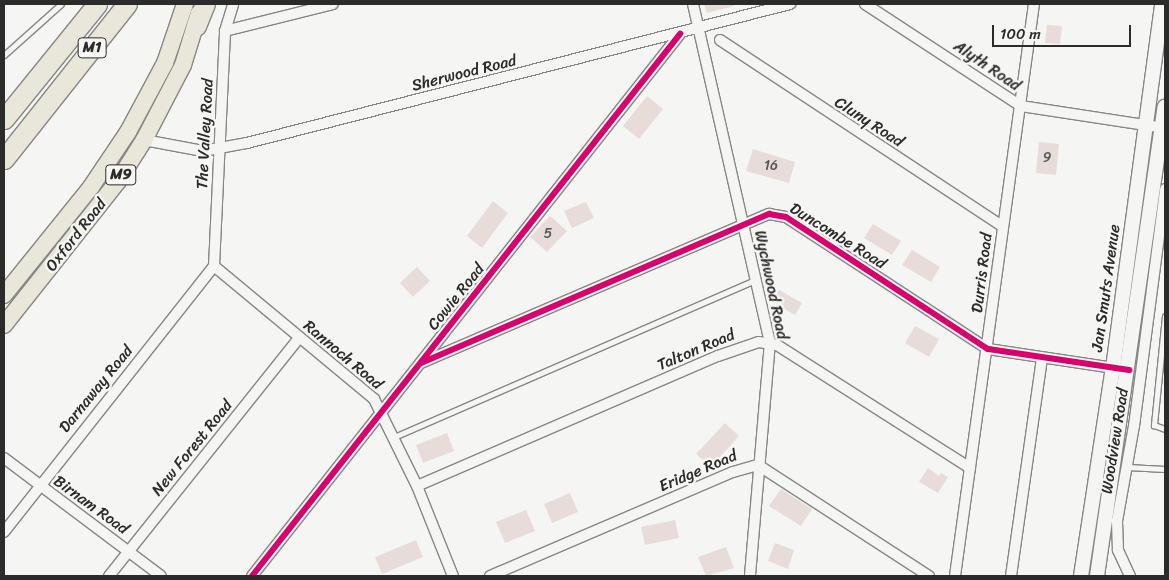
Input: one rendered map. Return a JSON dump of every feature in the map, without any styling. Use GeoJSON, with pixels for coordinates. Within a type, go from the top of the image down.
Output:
{"type":"FeatureCollection","features":[{"type":"Feature","properties":{"kind":"highway","name":"M1"},"geometry":{"type":"LineString","coordinates":[[4,119],[97,4]]}},
{"type":"Feature","properties":{"kind":"highway","name":"M1"},"geometry":{"type":"LineString","coordinates":[[4,159],[127,4]]}},
{"type":"Feature","properties":{"kind":"highway"},"geometry":{"type":"LineString","coordinates":[[196,26],[203,4]]}},
{"type":"Feature","properties":{"kind":"highway"},"geometry":{"type":"LineString","coordinates":[[4,112],[24,94]]}},
{"type":"Feature","properties":{"kind":"main road","name":"Oxford Road"},"geometry":{"type":"LineString","coordinates":[[6,291],[91,187],[128,132],[165,63],[185,4]]}},
{"type":"Feature","properties":{"kind":"main road","name":"Jan Smuts Avenue"},"geometry":{"type":"LineString","coordinates":[[1081,576],[1113,368],[1162,4]]}},
{"type":"Feature","properties":{"kind":"main road","name":"Oxford Road"},"geometry":{"type":"LineString","coordinates":[[5,323],[118,181],[144,140],[183,65],[196,26]]}},
{"type":"Feature","properties":{"kind":"main road","name":"Jan Smuts Avenue"},"geometry":{"type":"LineString","coordinates":[[1097,576],[1129,370],[1164,128],[1165,107]]}},
{"type":"Feature","properties":{"kind":"street","name":"The Valley Road"},"geometry":{"type":"LineString","coordinates":[[214,266],[225,31],[232,4]]}},
{"type":"Feature","properties":{"kind":"street"},"geometry":{"type":"LineString","coordinates":[[225,31],[333,4]]}},
{"type":"Feature","properties":{"kind":"street","name":"Wychwood Road"},"geometry":{"type":"LineString","coordinates":[[692,4],[770,342],[750,576]]}},
{"type":"Feature","properties":{"kind":"street","name":"Sherwood Road"},"geometry":{"type":"LineString","coordinates":[[144,140],[203,151],[220,148],[680,34],[790,4]]}},
{"type":"Feature","properties":{"kind":"street","name":"Alyth Road"},"geometry":{"type":"LineString","coordinates":[[865,4],[1021,106],[1164,128]]}},
{"type":"Feature","properties":{"kind":"street","name":"Durris Road"},"geometry":{"type":"LineString","coordinates":[[955,576],[988,349],[1002,226],[1021,106],[1034,4]]}},
{"type":"Feature","properties":{"kind":"street","name":"Cowie Road"},"geometry":{"type":"LineString","coordinates":[[252,576],[680,34]]}},
{"type":"Feature","properties":{"kind":"street","name":"Cluny Road"},"geometry":{"type":"LineString","coordinates":[[720,40],[1002,226]]}},
{"type":"Feature","properties":{"kind":"street","name":"Woodview Road"},"geometry":{"type":"LineString","coordinates":[[1130,576],[1117,542],[1165,190]]}},
{"type":"Feature","properties":{"kind":"street","name":"Duncombe Road"},"geometry":{"type":"LineString","coordinates":[[421,364],[743,223],[768,214],[786,217],[988,349],[1042,359],[1129,370]]}},
{"type":"Feature","properties":{"kind":"street","name":"Rannoch Road"},"geometry":{"type":"LineString","coordinates":[[214,266],[299,338],[360,385],[382,411],[417,486],[453,576]]}},
{"type":"Feature","properties":{"kind":"street","name":"Darnaway Road"},"geometry":{"type":"LineString","coordinates":[[4,532],[214,266]]}},
{"type":"Feature","properties":{"kind":"street","name":"New Forest Road"},"geometry":{"type":"LineString","coordinates":[[110,576],[299,338]]}},
{"type":"Feature","properties":{"kind":"street"},"geometry":{"type":"LineString","coordinates":[[770,342],[970,468]]}},
{"type":"Feature","properties":{"kind":"street","name":"Talton Road"},"geometry":{"type":"LineString","coordinates":[[417,486],[718,356],[750,344],[770,342]]}},
{"type":"Feature","properties":{"kind":"street"},"geometry":{"type":"LineString","coordinates":[[1011,576],[1042,359]]}},
{"type":"Feature","properties":{"kind":"street","name":"Birnam Road"},"geometry":{"type":"LineString","coordinates":[[4,458],[161,576]]}},
{"type":"Feature","properties":{"kind":"street","name":"Eridge Road"},"geometry":{"type":"LineString","coordinates":[[490,576],[733,472],[758,466],[930,576]]}},
{"type":"Feature","properties":{"kind":"lane"},"geometry":{"type":"LineString","coordinates":[[4,55],[61,4]]}},
{"type":"Feature","properties":{"kind":"lane"},"geometry":{"type":"LineString","coordinates":[[394,437],[755,280]]}},
{"type":"Feature","properties":{"kind":"lane"},"geometry":{"type":"LineString","coordinates":[[1165,316],[1154,425],[1165,429]]}},
{"type":"Feature","properties":{"kind":"lane"},"geometry":{"type":"LineString","coordinates":[[1127,467],[1165,469]]}},
{"type":"Feature","properties":{"kind":"building"},"geometry":{"type":"Polygon","coordinates":[[[704,4],[733,4],[734,6],[707,13],[704,4]]]}},
{"type":"Feature","properties":{"kind":"building"},"geometry":{"type":"Polygon","coordinates":[[[1047,25],[1062,26],[1060,44],[1045,43],[1047,25]]]}},
{"type":"Feature","properties":{"kind":"building"},"geometry":{"type":"Polygon","coordinates":[[[647,96],[663,109],[639,139],[623,126],[647,96]]]}},
{"type":"Feature","properties":{"kind":"building"},"geometry":{"type":"Polygon","coordinates":[[[1039,142],[1059,144],[1056,175],[1036,173],[1039,142]]]}},
{"type":"Feature","properties":{"kind":"building"},"geometry":{"type":"Polygon","coordinates":[[[753,149],[795,162],[789,183],[746,171],[753,149]]]}},
{"type":"Feature","properties":{"kind":"building"},"geometry":{"type":"Polygon","coordinates":[[[493,201],[508,213],[482,248],[467,236],[493,201]]]}},
{"type":"Feature","properties":{"kind":"building"},"geometry":{"type":"Polygon","coordinates":[[[586,202],[594,218],[572,228],[564,211],[586,202]]]}},
{"type":"Feature","properties":{"kind":"building"},"geometry":{"type":"Polygon","coordinates":[[[550,216],[567,231],[547,252],[530,237],[550,216]]]}},
{"type":"Feature","properties":{"kind":"building"},"geometry":{"type":"Polygon","coordinates":[[[873,224],[901,241],[892,255],[864,238],[873,224]]]}},
{"type":"Feature","properties":{"kind":"building"},"geometry":{"type":"Polygon","coordinates":[[[912,250],[940,267],[931,282],[902,265],[912,250]]]}},
{"type":"Feature","properties":{"kind":"building"},"geometry":{"type":"Polygon","coordinates":[[[417,267],[430,281],[413,297],[400,283],[417,267]]]}},
{"type":"Feature","properties":{"kind":"building"},"geometry":{"type":"Polygon","coordinates":[[[779,290],[802,303],[795,315],[772,302],[779,290]]]}},
{"type":"Feature","properties":{"kind":"building"},"geometry":{"type":"Polygon","coordinates":[[[915,326],[939,339],[929,357],[905,343],[915,326]]]}},
{"type":"Feature","properties":{"kind":"building"},"geometry":{"type":"Polygon","coordinates":[[[725,423],[739,436],[711,467],[696,454],[725,423]]]}},
{"type":"Feature","properties":{"kind":"building"},"geometry":{"type":"Polygon","coordinates":[[[447,433],[454,451],[423,463],[416,445],[447,433]]]}},
{"type":"Feature","properties":{"kind":"building"},"geometry":{"type":"Polygon","coordinates":[[[928,468],[939,476],[941,473],[948,477],[938,493],[919,482],[928,468]]]}},
{"type":"Feature","properties":{"kind":"building"},"geometry":{"type":"Polygon","coordinates":[[[781,489],[812,509],[801,526],[769,506],[781,489]]]}},
{"type":"Feature","properties":{"kind":"building"},"geometry":{"type":"Polygon","coordinates":[[[570,493],[578,512],[552,523],[544,504],[570,493]]]}},
{"type":"Feature","properties":{"kind":"building"},"geometry":{"type":"Polygon","coordinates":[[[526,510],[535,531],[505,543],[496,522],[526,510]]]}},
{"type":"Feature","properties":{"kind":"building"},"geometry":{"type":"Polygon","coordinates":[[[675,520],[679,538],[645,545],[641,527],[675,520]]]}},
{"type":"Feature","properties":{"kind":"building"},"geometry":{"type":"Polygon","coordinates":[[[416,540],[423,557],[382,574],[375,557],[416,540]]]}},
{"type":"Feature","properties":{"kind":"building"},"geometry":{"type":"Polygon","coordinates":[[[775,543],[794,550],[788,569],[768,561],[775,543]]]}},
{"type":"Feature","properties":{"kind":"building"},"geometry":{"type":"Polygon","coordinates":[[[726,547],[734,568],[706,576],[698,557],[726,547]]]}},
{"type":"Feature","properties":{"kind":"cycle path"},"geometry":{"type":"LineString","coordinates":[[252,576],[680,34]]}},
{"type":"Feature","properties":{"kind":"cycle path"},"geometry":{"type":"LineString","coordinates":[[421,363],[769,214],[786,217],[988,349],[1129,370]]}}]}
